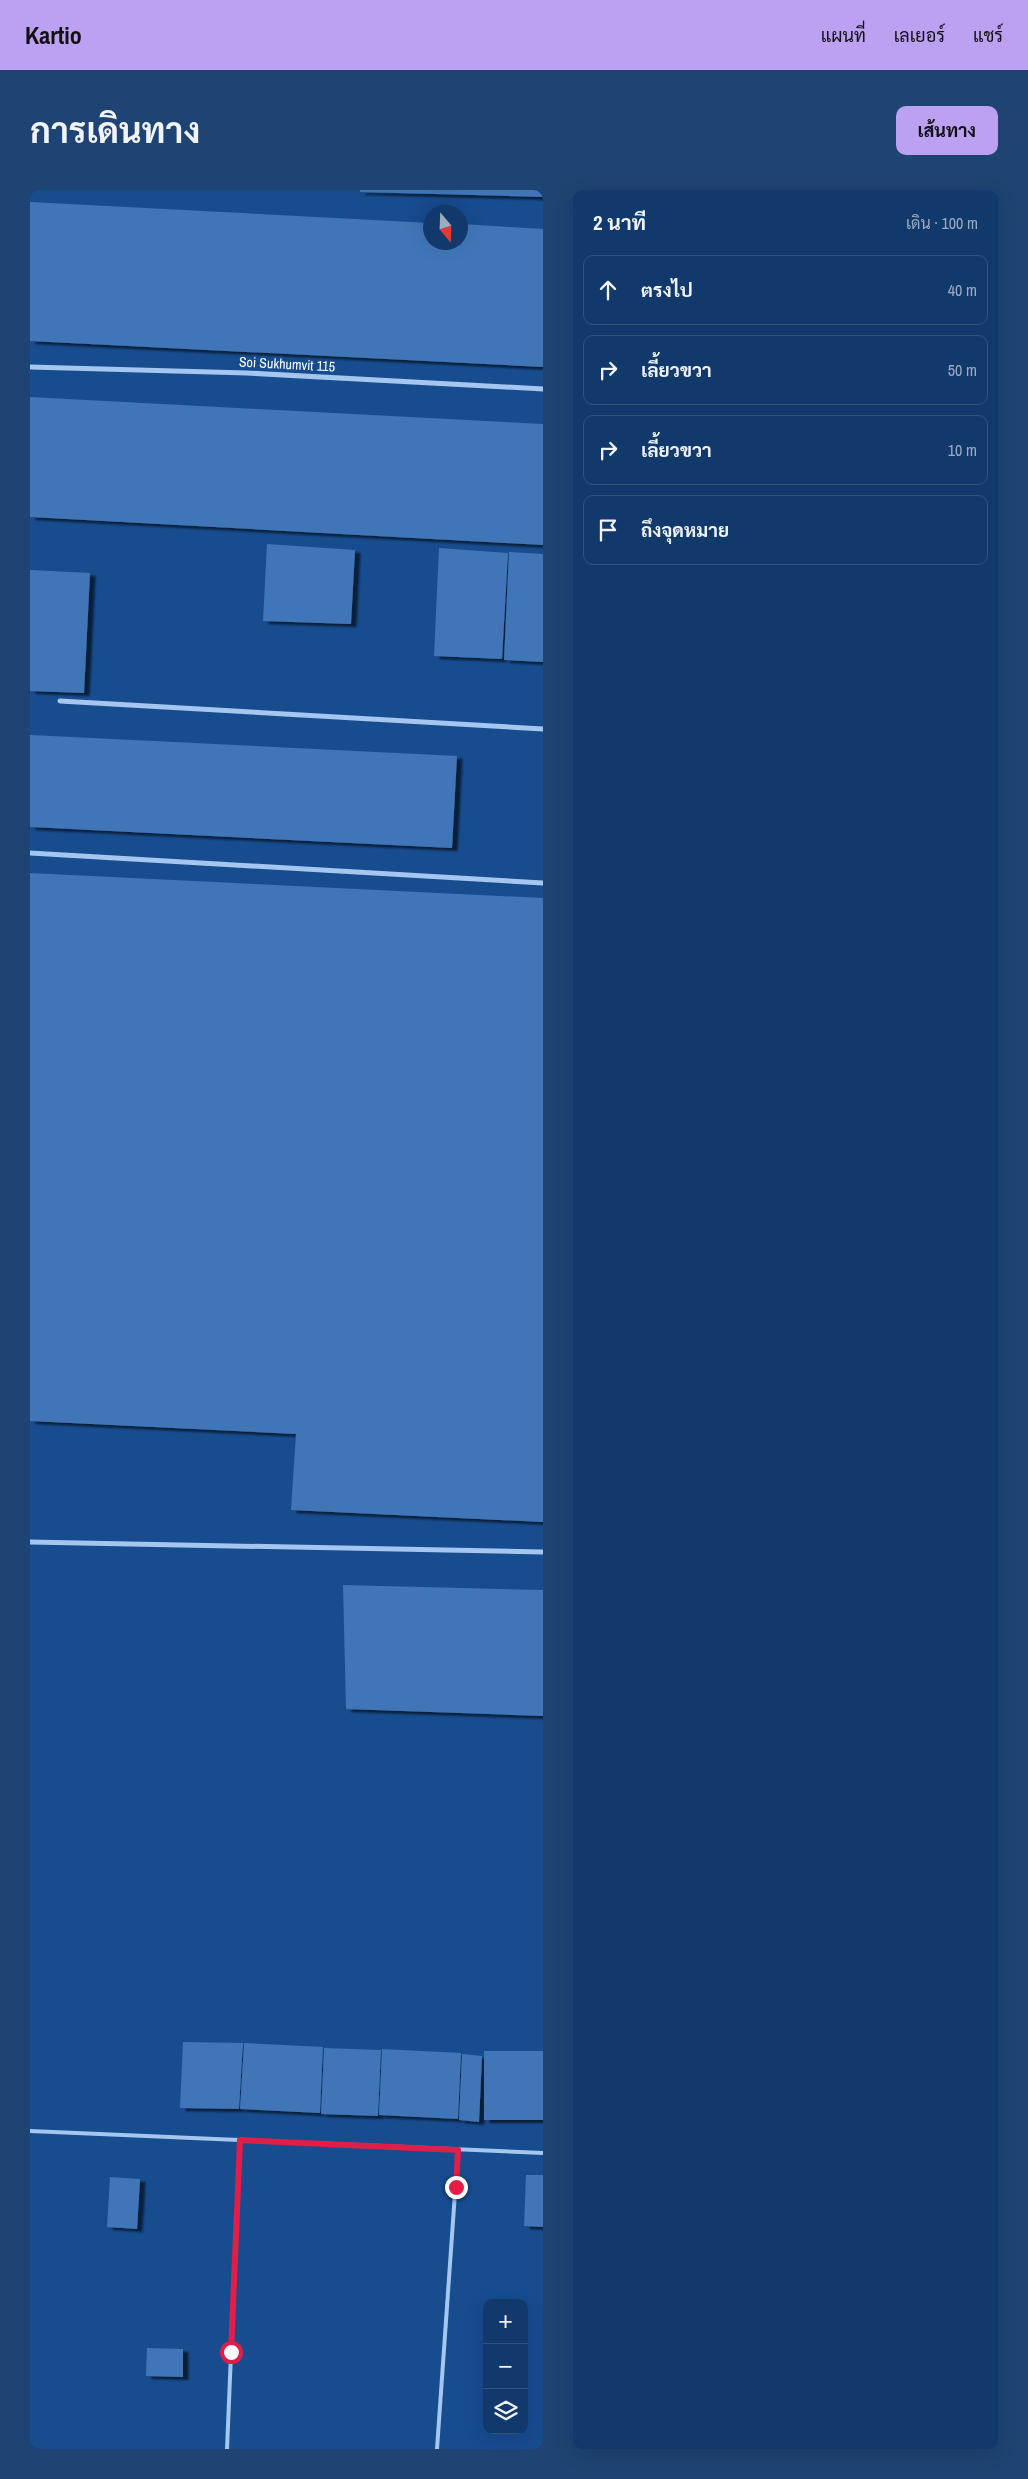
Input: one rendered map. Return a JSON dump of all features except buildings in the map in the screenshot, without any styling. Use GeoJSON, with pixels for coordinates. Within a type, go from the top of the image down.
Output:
{"type":"FeatureCollection","features":[{"type":"Feature","properties":{"kind":"street","name":"Soi Sukhumvit 115"},"geometry":{"type":"LineString","coordinates":[[30,367],[247,373],[543,388]]}},
{"type":"Feature","properties":{"kind":"street"},"geometry":{"type":"LineString","coordinates":[[60,701],[543,729]]}},
{"type":"Feature","properties":{"kind":"street"},"geometry":{"type":"LineString","coordinates":[[30,853],[543,883]]}},
{"type":"Feature","properties":{"kind":"street"},"geometry":{"type":"LineString","coordinates":[[30,1542],[543,1552]]}},
{"type":"Feature","properties":{"kind":"lane"},"geometry":{"type":"LineString","coordinates":[[30,2131],[543,2153]]}},
{"type":"Feature","properties":{"kind":"lane"},"geometry":{"type":"LineString","coordinates":[[227,2449],[240,2140]]}},
{"type":"Feature","properties":{"kind":"lane"},"geometry":{"type":"LineString","coordinates":[[436,2449],[458,2150]]}},
{"type":"Feature","properties":{"kind":"route"},"geometry":{"type":"LineString","coordinates":[[231,2352],[240,2140],[458,2150],[456,2187]]}}]}
